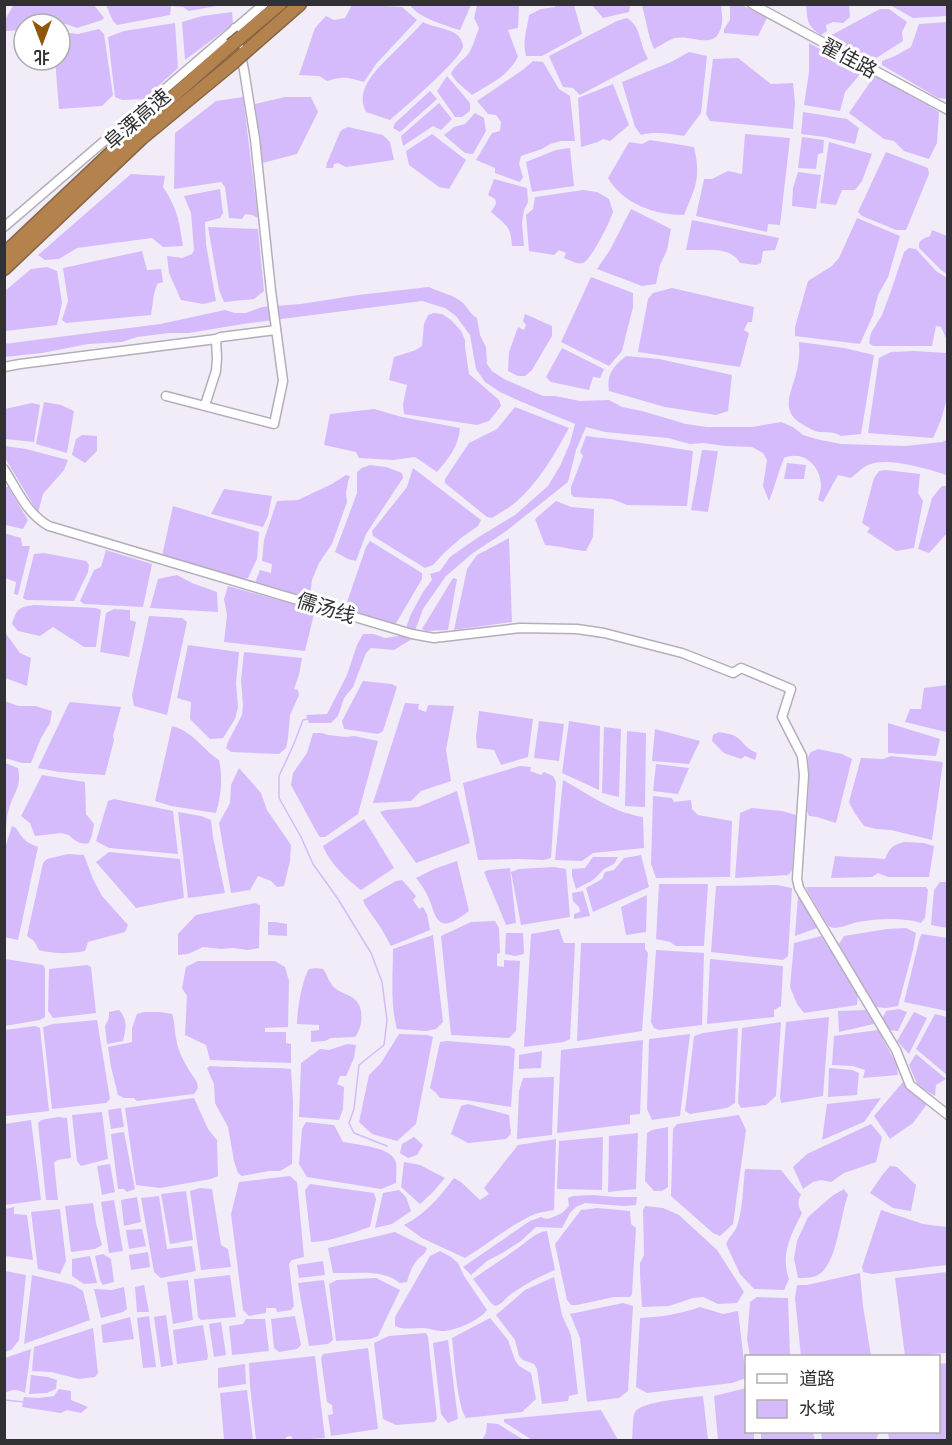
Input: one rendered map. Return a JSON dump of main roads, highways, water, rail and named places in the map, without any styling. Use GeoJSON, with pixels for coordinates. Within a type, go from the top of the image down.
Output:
{"type":"FeatureCollection","features":[{"type":"Feature","properties":{"kind":"highway","name":"阜溧高速"},"geometry":{"type":"LineString","coordinates":[[4,254],[135,130],[231,45],[239,32],[280,4]]}},
{"type":"Feature","properties":{"kind":"highway","name":"阜溧高速"},"geometry":{"type":"LineString","coordinates":[[4,268],[142,138],[300,4]]}},
{"type":"Feature","properties":{"kind":"water"},"geometry":{"type":"Polygon","coordinates":[[[14,4],[94,5],[104,18],[77,28],[72,26],[72,12],[12,12],[12,31],[5,31],[5,20],[14,4]]]}},
{"type":"Feature","properties":{"kind":"water"},"geometry":{"type":"Polygon","coordinates":[[[379,4],[402,7],[417,20],[376,64],[364,82],[346,78],[327,81],[319,76],[299,75],[315,28],[326,16],[334,20],[345,18],[352,5],[379,4]]]}},
{"type":"Feature","properties":{"kind":"water"},"geometry":{"type":"Polygon","coordinates":[[[106,5],[222,5],[189,11],[183,7],[171,6],[170,15],[117,25],[106,5]]]}},
{"type":"Feature","properties":{"kind":"water"},"geometry":{"type":"Polygon","coordinates":[[[410,5],[471,5],[460,30],[425,17],[410,5]]]}},
{"type":"Feature","properties":{"kind":"water"},"geometry":{"type":"Polygon","coordinates":[[[477,5],[519,5],[518,28],[508,30],[518,57],[504,75],[472,95],[451,74],[468,54],[474,42],[479,28],[474,18],[477,5]]]}},
{"type":"Feature","properties":{"kind":"water"},"geometry":{"type":"Polygon","coordinates":[[[555,5],[574,5],[582,34],[542,56],[526,56],[525,40],[529,15],[541,9],[555,7],[555,5]]]}},
{"type":"Feature","properties":{"kind":"water"},"geometry":{"type":"Polygon","coordinates":[[[592,5],[637,5],[630,6],[629,12],[603,18],[592,5]]]}},
{"type":"Feature","properties":{"kind":"water"},"geometry":{"type":"Polygon","coordinates":[[[642,5],[721,5],[722,23],[719,32],[710,40],[675,38],[654,49],[642,5]]]}},
{"type":"Feature","properties":{"kind":"water"},"geometry":{"type":"Polygon","coordinates":[[[730,5],[742,5],[767,18],[758,36],[724,33],[730,20],[730,5]]]}},
{"type":"Feature","properties":{"kind":"water"},"geometry":{"type":"Polygon","coordinates":[[[806,5],[849,5],[850,17],[843,23],[833,22],[826,25],[827,31],[821,35],[809,22],[806,5]]]}},
{"type":"Feature","properties":{"kind":"water"},"geometry":{"type":"Polygon","coordinates":[[[890,5],[947,5],[947,16],[913,18],[890,5]]]}},
{"type":"Feature","properties":{"kind":"water"},"geometry":{"type":"Polygon","coordinates":[[[880,9],[889,9],[907,22],[902,32],[903,41],[870,62],[828,37],[880,9]]]}},
{"type":"Feature","properties":{"kind":"water"},"geometry":{"type":"Polygon","coordinates":[[[232,12],[233,24],[185,60],[182,22],[202,16],[232,12]]]}},
{"type":"Feature","properties":{"kind":"water"},"geometry":{"type":"Polygon","coordinates":[[[627,18],[637,30],[648,59],[580,95],[573,88],[563,87],[549,56],[627,18]]]}},
{"type":"Feature","properties":{"kind":"water"},"geometry":{"type":"Polygon","coordinates":[[[423,22],[457,35],[463,46],[459,54],[390,120],[366,112],[363,94],[371,77],[423,22]]]}},
{"type":"Feature","properties":{"kind":"water"},"geometry":{"type":"Polygon","coordinates":[[[947,22],[948,94],[946,99],[938,98],[882,65],[882,61],[911,47],[919,24],[947,22]]]}},
{"type":"Feature","properties":{"kind":"water"},"geometry":{"type":"Polygon","coordinates":[[[175,23],[178,68],[144,99],[122,100],[115,97],[108,37],[124,31],[175,23]]]}},
{"type":"Feature","properties":{"kind":"water"},"geometry":{"type":"Polygon","coordinates":[[[99,29],[104,34],[113,95],[102,106],[59,109],[56,72],[72,72],[72,33],[99,29]]]}},
{"type":"Feature","properties":{"kind":"water"},"geometry":{"type":"Polygon","coordinates":[[[809,43],[862,72],[845,92],[840,111],[804,105],[809,72],[809,43]]]}},
{"type":"Feature","properties":{"kind":"water"},"geometry":{"type":"Polygon","coordinates":[[[689,52],[707,56],[701,113],[684,136],[658,133],[641,135],[635,127],[622,82],[689,52]]]}},
{"type":"Feature","properties":{"kind":"water"},"geometry":{"type":"Polygon","coordinates":[[[738,58],[771,84],[793,83],[795,103],[793,129],[710,121],[706,114],[713,59],[738,58]]]}},
{"type":"Feature","properties":{"kind":"water"},"geometry":{"type":"Polygon","coordinates":[[[533,61],[543,62],[559,89],[570,96],[575,141],[550,144],[521,156],[519,164],[523,177],[520,182],[495,173],[495,168],[476,160],[492,133],[500,131],[501,122],[496,115],[488,114],[477,101],[533,61]]]}},
{"type":"Feature","properties":{"kind":"water"},"geometry":{"type":"Polygon","coordinates":[[[875,75],[939,112],[937,143],[929,159],[904,151],[894,141],[884,139],[849,113],[875,75]]]}},
{"type":"Feature","properties":{"kind":"water"},"geometry":{"type":"Polygon","coordinates":[[[447,76],[470,103],[470,111],[462,117],[455,117],[437,91],[447,76]]]}},
{"type":"Feature","properties":{"kind":"water"},"geometry":{"type":"Polygon","coordinates":[[[613,84],[629,125],[610,141],[603,139],[581,147],[578,98],[613,84]]]}},
{"type":"Feature","properties":{"kind":"water"},"geometry":{"type":"Polygon","coordinates":[[[430,91],[437,99],[400,132],[393,128],[395,123],[430,91]]]}},
{"type":"Feature","properties":{"kind":"water"},"geometry":{"type":"Polygon","coordinates":[[[243,97],[258,218],[245,214],[242,219],[229,218],[225,187],[221,182],[174,189],[175,133],[216,101],[243,97]]]}},
{"type":"Feature","properties":{"kind":"water"},"geometry":{"type":"Polygon","coordinates":[[[285,97],[311,97],[318,112],[297,154],[262,163],[255,104],[285,97]]]}},
{"type":"Feature","properties":{"kind":"water"},"geometry":{"type":"Polygon","coordinates":[[[439,103],[452,119],[441,130],[433,126],[403,146],[401,136],[439,103]]]}},
{"type":"Feature","properties":{"kind":"water"},"geometry":{"type":"Polygon","coordinates":[[[803,112],[847,119],[859,128],[855,144],[801,134],[803,112]]]}},
{"type":"Feature","properties":{"kind":"water"},"geometry":{"type":"Polygon","coordinates":[[[475,113],[484,118],[486,131],[473,154],[465,153],[444,135],[454,127],[465,124],[475,113]]]}},
{"type":"Feature","properties":{"kind":"water"},"geometry":{"type":"Polygon","coordinates":[[[348,127],[383,135],[390,142],[394,160],[346,167],[338,163],[334,164],[333,168],[326,168],[340,132],[348,127]]]}},
{"type":"Feature","properties":{"kind":"water"},"geometry":{"type":"Polygon","coordinates":[[[432,134],[466,160],[449,189],[439,187],[409,165],[406,151],[432,134]]]}},
{"type":"Feature","properties":{"kind":"water"},"geometry":{"type":"Polygon","coordinates":[[[745,134],[790,138],[780,225],[768,224],[767,232],[696,216],[704,179],[712,179],[728,171],[742,174],[745,134]]]}},
{"type":"Feature","properties":{"kind":"water"},"geometry":{"type":"Polygon","coordinates":[[[802,137],[824,140],[823,153],[818,154],[816,169],[798,168],[802,137]]]}},
{"type":"Feature","properties":{"kind":"water"},"geometry":{"type":"Polygon","coordinates":[[[650,140],[694,147],[697,167],[696,182],[684,215],[662,213],[641,206],[622,195],[608,178],[629,142],[642,144],[650,140]]]}},
{"type":"Feature","properties":{"kind":"water"},"geometry":{"type":"Polygon","coordinates":[[[829,142],[872,154],[862,181],[855,190],[842,190],[836,205],[820,203],[829,142]]]}},
{"type":"Feature","properties":{"kind":"water"},"geometry":{"type":"Polygon","coordinates":[[[570,148],[574,186],[532,192],[526,162],[556,150],[570,148]]]}},
{"type":"Feature","properties":{"kind":"water"},"geometry":{"type":"Polygon","coordinates":[[[886,152],[928,168],[929,174],[906,230],[896,230],[862,216],[858,212],[886,152]]]}},
{"type":"Feature","properties":{"kind":"water"},"geometry":{"type":"Polygon","coordinates":[[[798,172],[821,175],[816,209],[792,206],[793,188],[798,172]]]}},
{"type":"Feature","properties":{"kind":"water"},"geometry":{"type":"Polygon","coordinates":[[[131,174],[165,176],[163,187],[177,216],[183,246],[163,247],[152,238],[77,248],[59,259],[45,260],[38,255],[131,174]]]}},
{"type":"Feature","properties":{"kind":"water"},"geometry":{"type":"Polygon","coordinates":[[[494,179],[527,188],[528,202],[522,223],[524,246],[512,246],[507,226],[491,212],[496,204],[495,199],[488,195],[494,179]]]}},
{"type":"Feature","properties":{"kind":"water"},"geometry":{"type":"Polygon","coordinates":[[[220,189],[223,213],[220,218],[205,222],[206,244],[216,301],[203,304],[181,300],[169,273],[167,256],[182,258],[192,254],[194,250],[191,213],[184,196],[220,189]]]}},
{"type":"Feature","properties":{"kind":"water"},"geometry":{"type":"Polygon","coordinates":[[[583,190],[597,192],[609,199],[613,212],[591,255],[581,263],[564,258],[566,253],[559,250],[554,255],[529,251],[526,215],[533,209],[535,197],[583,190]]]}},
{"type":"Feature","properties":{"kind":"water"},"geometry":{"type":"Polygon","coordinates":[[[631,209],[671,229],[656,284],[642,286],[597,269],[610,250],[631,209]]]}},
{"type":"Feature","properties":{"kind":"water"},"geometry":{"type":"Polygon","coordinates":[[[857,218],[900,236],[888,277],[878,295],[873,315],[860,344],[795,336],[795,327],[808,281],[832,266],[839,258],[857,218]]]}},
{"type":"Feature","properties":{"kind":"water"},"geometry":{"type":"Polygon","coordinates":[[[692,220],[779,238],[775,250],[763,251],[761,263],[756,265],[740,263],[736,257],[723,251],[686,250],[692,220]]]}},
{"type":"Feature","properties":{"kind":"water"},"geometry":{"type":"Polygon","coordinates":[[[208,227],[258,229],[264,291],[254,299],[224,302],[219,290],[208,227]]]}},
{"type":"Feature","properties":{"kind":"water"},"geometry":{"type":"Polygon","coordinates":[[[932,230],[947,236],[947,274],[919,248],[920,241],[930,236],[932,230]]]}},
{"type":"Feature","properties":{"kind":"water"},"geometry":{"type":"Polygon","coordinates":[[[909,248],[916,249],[936,271],[947,278],[947,340],[941,327],[936,326],[932,346],[873,346],[869,343],[871,333],[882,315],[904,252],[909,248]]]}},
{"type":"Feature","properties":{"kind":"water"},"geometry":{"type":"Polygon","coordinates":[[[142,251],[147,270],[161,269],[163,282],[157,284],[151,315],[66,323],[62,320],[68,301],[63,268],[142,251]]]}},
{"type":"Feature","properties":{"kind":"water"},"geometry":{"type":"Polygon","coordinates":[[[47,267],[57,271],[62,303],[57,325],[5,331],[5,291],[31,269],[47,267]]]}},
{"type":"Feature","properties":{"kind":"water"},"geometry":{"type":"Polygon","coordinates":[[[591,277],[633,293],[633,307],[622,351],[609,366],[561,342],[591,277]]]}},
{"type":"Feature","properties":{"kind":"water"},"geometry":{"type":"Polygon","coordinates":[[[429,287],[459,300],[477,318],[480,335],[486,347],[487,364],[492,371],[504,379],[543,396],[580,401],[609,400],[622,407],[686,424],[707,427],[752,427],[781,422],[793,427],[803,435],[841,444],[906,446],[947,440],[947,475],[895,462],[874,463],[864,467],[851,478],[838,475],[823,502],[818,500],[821,485],[814,466],[804,458],[791,456],[784,458],[769,501],[763,486],[767,460],[763,453],[752,447],[690,444],[668,438],[605,432],[586,427],[576,450],[568,482],[446,576],[423,609],[412,639],[394,650],[371,648],[366,653],[353,687],[344,698],[338,716],[331,723],[309,723],[306,715],[327,714],[347,675],[363,634],[374,634],[385,638],[398,636],[406,628],[411,614],[432,580],[430,574],[440,571],[450,557],[515,515],[548,486],[560,466],[575,424],[500,392],[485,382],[476,369],[470,335],[456,316],[445,308],[422,301],[189,333],[137,337],[122,342],[88,344],[5,357],[4,344],[160,324],[225,310],[246,313],[262,307],[429,287]]]}},
{"type":"Feature","properties":{"kind":"water"},"geometry":{"type":"Polygon","coordinates":[[[672,288],[754,307],[752,322],[748,322],[744,330],[749,333],[740,367],[638,352],[648,299],[653,293],[672,288]]]}},
{"type":"Feature","properties":{"kind":"water"},"geometry":{"type":"Polygon","coordinates":[[[442,314],[451,320],[461,331],[465,340],[469,374],[499,400],[501,406],[489,421],[477,425],[404,414],[403,404],[407,385],[389,380],[394,357],[422,346],[424,324],[428,315],[442,314]]]}},
{"type":"Feature","properties":{"kind":"water"},"geometry":{"type":"Polygon","coordinates":[[[525,314],[552,326],[552,336],[532,370],[525,376],[518,376],[508,371],[509,352],[518,327],[524,330],[525,314]]]}},
{"type":"Feature","properties":{"kind":"water"},"geometry":{"type":"Polygon","coordinates":[[[799,342],[874,355],[861,434],[841,436],[817,431],[795,419],[789,407],[789,401],[798,366],[799,342]]]}},
{"type":"Feature","properties":{"kind":"water"},"geometry":{"type":"Polygon","coordinates":[[[562,348],[604,369],[600,378],[593,377],[589,390],[551,382],[546,377],[562,348]]]}},
{"type":"Feature","properties":{"kind":"water"},"geometry":{"type":"Polygon","coordinates":[[[891,352],[947,353],[947,398],[933,438],[868,433],[879,358],[891,352]]]}},
{"type":"Feature","properties":{"kind":"water"},"geometry":{"type":"Polygon","coordinates":[[[626,356],[659,359],[732,375],[728,411],[716,415],[665,407],[609,391],[608,385],[612,371],[626,356]]]}},
{"type":"Feature","properties":{"kind":"water"},"geometry":{"type":"Polygon","coordinates":[[[44,402],[61,405],[74,411],[67,453],[36,444],[44,402]]]}},
{"type":"Feature","properties":{"kind":"water"},"geometry":{"type":"Polygon","coordinates":[[[32,403],[40,405],[34,442],[5,439],[5,409],[32,403]]]}},
{"type":"Feature","properties":{"kind":"water"},"geometry":{"type":"Polygon","coordinates":[[[515,407],[569,428],[546,468],[532,486],[510,506],[492,518],[487,517],[445,483],[445,479],[469,443],[497,429],[515,407]]]}},
{"type":"Feature","properties":{"kind":"water"},"geometry":{"type":"Polygon","coordinates":[[[374,409],[460,428],[455,446],[437,472],[415,457],[393,460],[359,458],[356,452],[324,445],[330,414],[374,409]]]}},
{"type":"Feature","properties":{"kind":"water"},"geometry":{"type":"Polygon","coordinates":[[[82,435],[97,436],[97,451],[85,463],[72,455],[76,439],[82,435]]]}},
{"type":"Feature","properties":{"kind":"water"},"geometry":{"type":"Polygon","coordinates":[[[586,436],[693,451],[687,506],[627,505],[612,499],[574,497],[571,494],[571,487],[583,456],[580,452],[586,436]]]}},
{"type":"Feature","properties":{"kind":"water"},"geometry":{"type":"Polygon","coordinates":[[[5,446],[68,460],[64,470],[43,494],[38,513],[5,458],[5,446]]]}},
{"type":"Feature","properties":{"kind":"water"},"geometry":{"type":"Polygon","coordinates":[[[702,450],[718,451],[708,512],[691,510],[702,450]]]}},
{"type":"Feature","properties":{"kind":"water"},"geometry":{"type":"Polygon","coordinates":[[[787,463],[806,465],[804,479],[784,479],[787,463]]]}},
{"type":"Feature","properties":{"kind":"water"},"geometry":{"type":"Polygon","coordinates":[[[370,465],[386,467],[402,473],[403,478],[366,534],[356,561],[335,552],[357,493],[357,472],[370,465]]]}},
{"type":"Feature","properties":{"kind":"water"},"geometry":{"type":"Polygon","coordinates":[[[413,468],[481,520],[478,526],[461,538],[433,565],[425,568],[373,536],[372,531],[407,487],[413,468]]]}},
{"type":"Feature","properties":{"kind":"water"},"geometry":{"type":"Polygon","coordinates":[[[879,471],[920,474],[918,493],[923,501],[914,548],[896,551],[867,532],[870,528],[862,523],[874,478],[879,471]]]}},
{"type":"Feature","properties":{"kind":"water"},"geometry":{"type":"Polygon","coordinates":[[[346,475],[350,476],[346,493],[347,502],[332,544],[319,563],[312,580],[310,596],[306,598],[255,583],[260,570],[271,573],[272,564],[262,561],[264,540],[277,501],[298,500],[346,475]]]}},
{"type":"Feature","properties":{"kind":"water"},"geometry":{"type":"Polygon","coordinates":[[[942,486],[947,486],[947,533],[929,553],[918,549],[932,498],[942,486]]]}},
{"type":"Feature","properties":{"kind":"water"},"geometry":{"type":"Polygon","coordinates":[[[5,487],[8,487],[28,520],[23,529],[5,525],[5,487]]]}},
{"type":"Feature","properties":{"kind":"water"},"geometry":{"type":"Polygon","coordinates":[[[224,489],[272,496],[263,527],[211,514],[224,489]]]}},
{"type":"Feature","properties":{"kind":"water"},"geometry":{"type":"Polygon","coordinates":[[[556,501],[571,507],[594,509],[593,537],[586,551],[545,545],[535,519],[556,501]]]}},
{"type":"Feature","properties":{"kind":"water"},"geometry":{"type":"Polygon","coordinates":[[[173,506],[259,532],[257,559],[248,578],[243,579],[162,556],[173,506]]]}},
{"type":"Feature","properties":{"kind":"water"},"geometry":{"type":"Polygon","coordinates":[[[4,533],[21,538],[22,546],[30,546],[18,595],[14,594],[16,582],[5,578],[4,533]]]}},
{"type":"Feature","properties":{"kind":"water"},"geometry":{"type":"Polygon","coordinates":[[[509,538],[512,622],[454,630],[467,569],[477,555],[509,538]]]}},
{"type":"Feature","properties":{"kind":"water"},"geometry":{"type":"Polygon","coordinates":[[[370,541],[422,573],[422,579],[395,625],[345,608],[370,541]]]}},
{"type":"Feature","properties":{"kind":"water"},"geometry":{"type":"Polygon","coordinates":[[[106,550],[152,564],[143,607],[84,604],[80,601],[94,570],[101,567],[106,550]]]}},
{"type":"Feature","properties":{"kind":"water"},"geometry":{"type":"Polygon","coordinates":[[[44,553],[86,561],[89,565],[74,601],[26,600],[23,598],[34,554],[44,553]]]}},
{"type":"Feature","properties":{"kind":"water"},"geometry":{"type":"Polygon","coordinates":[[[177,575],[217,592],[218,612],[150,608],[158,579],[177,575]]]}},
{"type":"Feature","properties":{"kind":"water"},"geometry":{"type":"Polygon","coordinates":[[[453,578],[457,579],[448,630],[426,631],[422,629],[453,578]]]}},
{"type":"Feature","properties":{"kind":"water"},"geometry":{"type":"Polygon","coordinates":[[[228,586],[315,610],[305,651],[224,642],[227,615],[224,599],[228,586]]]}},
{"type":"Feature","properties":{"kind":"water"},"geometry":{"type":"Polygon","coordinates":[[[34,605],[101,610],[96,647],[84,647],[53,627],[40,636],[18,631],[12,624],[17,612],[21,608],[34,605]]]}},
{"type":"Feature","properties":{"kind":"water"},"geometry":{"type":"Polygon","coordinates":[[[114,609],[130,610],[130,620],[136,622],[129,657],[100,652],[106,613],[114,609]]]}},
{"type":"Feature","properties":{"kind":"water"},"geometry":{"type":"Polygon","coordinates":[[[149,616],[182,618],[187,622],[167,715],[134,706],[132,695],[149,616]]]}},
{"type":"Feature","properties":{"kind":"water"},"geometry":{"type":"Polygon","coordinates":[[[4,631],[20,653],[31,658],[27,686],[5,678],[4,631]]]}},
{"type":"Feature","properties":{"kind":"water"},"geometry":{"type":"Polygon","coordinates":[[[188,645],[239,652],[236,683],[238,707],[235,719],[223,738],[210,739],[190,719],[191,702],[177,698],[188,645]]]}},
{"type":"Feature","properties":{"kind":"water"},"geometry":{"type":"Polygon","coordinates":[[[244,652],[302,658],[294,689],[298,690],[299,695],[290,715],[286,748],[279,754],[231,752],[226,748],[242,715],[241,680],[244,652]]]}},
{"type":"Feature","properties":{"kind":"water"},"geometry":{"type":"Polygon","coordinates":[[[363,681],[392,684],[397,687],[383,731],[378,734],[344,729],[342,721],[363,681]]]}},
{"type":"Feature","properties":{"kind":"water"},"geometry":{"type":"Polygon","coordinates":[[[947,685],[946,732],[905,722],[910,709],[921,709],[924,688],[947,685]]]}},
{"type":"Feature","properties":{"kind":"water"},"geometry":{"type":"Polygon","coordinates":[[[5,701],[18,706],[35,706],[52,711],[50,723],[31,763],[5,758],[5,701]]]}},
{"type":"Feature","properties":{"kind":"water"},"geometry":{"type":"Polygon","coordinates":[[[70,702],[121,707],[105,775],[38,768],[70,702]]]}},
{"type":"Feature","properties":{"kind":"water"},"geometry":{"type":"Polygon","coordinates":[[[405,703],[419,704],[418,709],[426,712],[428,705],[454,706],[446,750],[451,781],[421,791],[411,801],[373,803],[405,703]]]}},
{"type":"Feature","properties":{"kind":"water"},"geometry":{"type":"Polygon","coordinates":[[[479,711],[533,719],[528,757],[501,765],[494,750],[477,748],[479,711]]]}},
{"type":"Feature","properties":{"kind":"water"},"geometry":{"type":"Polygon","coordinates":[[[539,721],[564,724],[559,761],[534,758],[539,721]]]}},
{"type":"Feature","properties":{"kind":"water"},"geometry":{"type":"Polygon","coordinates":[[[569,721],[600,726],[599,790],[562,773],[569,721]]]}},
{"type":"Feature","properties":{"kind":"water"},"geometry":{"type":"Polygon","coordinates":[[[888,723],[940,739],[936,756],[888,753],[888,723]]]}},
{"type":"Feature","properties":{"kind":"water"},"geometry":{"type":"Polygon","coordinates":[[[172,726],[192,736],[219,760],[221,787],[216,813],[171,806],[155,801],[172,726]]]}},
{"type":"Feature","properties":{"kind":"water"},"geometry":{"type":"Polygon","coordinates":[[[604,727],[621,729],[619,797],[602,793],[604,727]]]}},
{"type":"Feature","properties":{"kind":"water"},"geometry":{"type":"Polygon","coordinates":[[[655,729],[700,741],[689,764],[652,761],[655,729]]]}},
{"type":"Feature","properties":{"kind":"water"},"geometry":{"type":"Polygon","coordinates":[[[627,731],[646,733],[645,807],[625,806],[627,731]]]}},
{"type":"Feature","properties":{"kind":"water"},"geometry":{"type":"Polygon","coordinates":[[[719,732],[738,738],[749,749],[757,753],[755,760],[745,756],[741,759],[724,753],[712,741],[713,735],[719,732]]]}},
{"type":"Feature","properties":{"kind":"water"},"geometry":{"type":"Polygon","coordinates":[[[313,733],[354,736],[378,741],[358,814],[325,837],[320,837],[316,831],[291,785],[293,773],[307,753],[313,733]]]}},
{"type":"Feature","properties":{"kind":"water"},"geometry":{"type":"Polygon","coordinates":[[[818,749],[842,754],[852,759],[836,823],[809,816],[807,811],[808,757],[811,752],[818,749]]]}},
{"type":"Feature","properties":{"kind":"water"},"geometry":{"type":"Polygon","coordinates":[[[891,756],[943,762],[932,840],[864,826],[849,802],[861,758],[883,759],[891,756]]]}},
{"type":"Feature","properties":{"kind":"water"},"geometry":{"type":"Polygon","coordinates":[[[5,763],[18,768],[19,780],[8,812],[5,833],[5,763]]]}},
{"type":"Feature","properties":{"kind":"water"},"geometry":{"type":"Polygon","coordinates":[[[656,764],[689,768],[678,794],[653,791],[656,764]]]}},
{"type":"Feature","properties":{"kind":"water"},"geometry":{"type":"Polygon","coordinates":[[[520,766],[531,767],[530,771],[541,775],[544,772],[553,776],[556,782],[551,858],[544,860],[478,860],[463,783],[520,766]]]}},
{"type":"Feature","properties":{"kind":"water"},"geometry":{"type":"Polygon","coordinates":[[[239,768],[261,793],[267,810],[291,845],[284,886],[277,887],[271,881],[258,876],[250,890],[231,893],[219,823],[230,803],[231,785],[239,768]]]}},
{"type":"Feature","properties":{"kind":"water"},"geometry":{"type":"Polygon","coordinates":[[[42,775],[85,782],[86,814],[94,824],[89,843],[80,843],[69,835],[61,833],[35,836],[30,823],[21,816],[42,775]]]}},
{"type":"Feature","properties":{"kind":"water"},"geometry":{"type":"Polygon","coordinates":[[[563,780],[611,807],[643,817],[644,848],[593,853],[582,861],[555,860],[563,780]]]}},
{"type":"Feature","properties":{"kind":"water"},"geometry":{"type":"Polygon","coordinates":[[[457,791],[470,843],[416,863],[380,812],[418,807],[457,791]]]}},
{"type":"Feature","properties":{"kind":"water"},"geometry":{"type":"Polygon","coordinates":[[[653,796],[672,798],[674,802],[691,800],[692,809],[698,815],[732,821],[730,877],[656,878],[651,864],[653,796]]]}},
{"type":"Feature","properties":{"kind":"water"},"geometry":{"type":"Polygon","coordinates":[[[114,799],[173,811],[178,854],[109,848],[96,841],[108,801],[114,799]]]}},
{"type":"Feature","properties":{"kind":"water"},"geometry":{"type":"Polygon","coordinates":[[[752,808],[796,815],[792,871],[788,875],[735,878],[740,813],[752,808]]]}},
{"type":"Feature","properties":{"kind":"water"},"geometry":{"type":"Polygon","coordinates":[[[178,812],[211,820],[225,893],[188,898],[178,812]]]}},
{"type":"Feature","properties":{"kind":"water"},"geometry":{"type":"Polygon","coordinates":[[[364,819],[394,868],[361,890],[339,870],[323,846],[364,819]]]}},
{"type":"Feature","properties":{"kind":"water"},"geometry":{"type":"Polygon","coordinates":[[[12,826],[25,840],[38,847],[18,940],[4,937],[5,848],[12,826]]]}},
{"type":"Feature","properties":{"kind":"water"},"geometry":{"type":"Polygon","coordinates":[[[904,842],[934,846],[929,877],[888,877],[878,873],[872,877],[831,878],[835,856],[885,859],[892,848],[904,842]]]}},
{"type":"Feature","properties":{"kind":"water"},"geometry":{"type":"Polygon","coordinates":[[[109,852],[180,859],[184,898],[136,908],[96,862],[109,852]]]}},
{"type":"Feature","properties":{"kind":"water"},"geometry":{"type":"Polygon","coordinates":[[[68,854],[84,855],[102,896],[128,925],[125,932],[88,942],[85,951],[62,953],[39,950],[34,941],[27,936],[43,863],[47,859],[68,854]]]}},
{"type":"Feature","properties":{"kind":"water"},"geometry":{"type":"Polygon","coordinates":[[[641,855],[649,887],[593,912],[586,888],[602,879],[605,872],[614,870],[624,858],[641,855]]]}},
{"type":"Feature","properties":{"kind":"water"},"geometry":{"type":"Polygon","coordinates":[[[593,857],[618,857],[614,864],[604,869],[593,880],[576,889],[572,869],[585,868],[593,857]]]}},
{"type":"Feature","properties":{"kind":"water"},"geometry":{"type":"Polygon","coordinates":[[[457,861],[469,911],[452,922],[444,923],[436,917],[422,885],[416,878],[457,861]]]}},
{"type":"Feature","properties":{"kind":"water"},"geometry":{"type":"Polygon","coordinates":[[[554,867],[566,869],[570,917],[521,925],[511,872],[519,869],[554,867]]]}},
{"type":"Feature","properties":{"kind":"water"},"geometry":{"type":"Polygon","coordinates":[[[510,868],[516,923],[506,925],[484,872],[510,868]]]}},
{"type":"Feature","properties":{"kind":"water"},"geometry":{"type":"Polygon","coordinates":[[[402,880],[416,896],[413,900],[419,909],[423,907],[427,914],[430,930],[391,946],[363,900],[396,881],[402,880]]]}},
{"type":"Feature","properties":{"kind":"water"},"geometry":{"type":"Polygon","coordinates":[[[940,882],[947,882],[947,928],[931,925],[934,890],[940,882]]]}},
{"type":"Feature","properties":{"kind":"water"},"geometry":{"type":"Polygon","coordinates":[[[659,884],[708,884],[704,946],[676,946],[656,939],[659,884]]]}},
{"type":"Feature","properties":{"kind":"water"},"geometry":{"type":"Polygon","coordinates":[[[777,885],[792,888],[788,956],[783,960],[711,952],[716,886],[777,885]]]}},
{"type":"Feature","properties":{"kind":"water"},"geometry":{"type":"Polygon","coordinates":[[[806,887],[926,887],[928,890],[925,918],[921,923],[882,919],[832,928],[826,922],[806,887]]]}},
{"type":"Feature","properties":{"kind":"water"},"geometry":{"type":"Polygon","coordinates":[[[583,891],[590,916],[574,919],[574,914],[580,912],[579,907],[573,901],[572,893],[583,891]]]}},
{"type":"Feature","properties":{"kind":"water"},"geometry":{"type":"Polygon","coordinates":[[[647,895],[646,932],[626,935],[621,907],[647,895]]]}},
{"type":"Feature","properties":{"kind":"water"},"geometry":{"type":"Polygon","coordinates":[[[798,895],[817,928],[795,936],[798,895]]]}},
{"type":"Feature","properties":{"kind":"water"},"geometry":{"type":"Polygon","coordinates":[[[255,903],[260,905],[259,948],[248,950],[203,947],[188,954],[178,955],[178,934],[196,915],[255,903]]]}},
{"type":"Feature","properties":{"kind":"water"},"geometry":{"type":"Polygon","coordinates":[[[495,921],[499,928],[500,953],[497,954],[497,966],[504,967],[504,960],[520,961],[516,1031],[509,1038],[451,1035],[441,936],[471,922],[495,921]]]}},
{"type":"Feature","properties":{"kind":"water"},"geometry":{"type":"Polygon","coordinates":[[[268,922],[287,924],[287,936],[268,935],[268,922]]]}},
{"type":"Feature","properties":{"kind":"water"},"geometry":{"type":"Polygon","coordinates":[[[906,928],[916,933],[898,1006],[875,1007],[839,944],[844,936],[906,928]]]}},
{"type":"Feature","properties":{"kind":"water"},"geometry":{"type":"Polygon","coordinates":[[[559,929],[564,943],[575,943],[570,1039],[564,1042],[524,1047],[531,934],[559,929]]]}},
{"type":"Feature","properties":{"kind":"water"},"geometry":{"type":"Polygon","coordinates":[[[506,933],[523,933],[524,954],[515,956],[505,954],[506,933]]]}},
{"type":"Feature","properties":{"kind":"water"},"geometry":{"type":"Polygon","coordinates":[[[922,934],[947,938],[947,1011],[904,1002],[922,934]]]}},
{"type":"Feature","properties":{"kind":"water"},"geometry":{"type":"Polygon","coordinates":[[[433,935],[443,1022],[436,1029],[426,1031],[397,1029],[393,1000],[393,949],[433,935]]]}},
{"type":"Feature","properties":{"kind":"water"},"geometry":{"type":"Polygon","coordinates":[[[821,936],[858,994],[857,1005],[804,1013],[797,1004],[790,987],[794,943],[821,936]]]}},
{"type":"Feature","properties":{"kind":"water"},"geometry":{"type":"Polygon","coordinates":[[[581,943],[645,943],[648,953],[642,1031],[577,1041],[581,943]]]}},
{"type":"Feature","properties":{"kind":"water"},"geometry":{"type":"Polygon","coordinates":[[[656,950],[704,953],[702,1025],[659,1030],[654,1028],[651,1022],[656,950]]]}},
{"type":"Feature","properties":{"kind":"water"},"geometry":{"type":"Polygon","coordinates":[[[5,959],[43,965],[45,968],[45,1017],[40,1020],[5,1026],[5,959]]]}},
{"type":"Feature","properties":{"kind":"water"},"geometry":{"type":"Polygon","coordinates":[[[710,959],[783,966],[781,1006],[774,1010],[774,1017],[707,1024],[710,959]]]}},
{"type":"Feature","properties":{"kind":"water"},"geometry":{"type":"Polygon","coordinates":[[[198,961],[275,961],[285,967],[289,981],[288,1027],[265,1028],[265,1032],[286,1032],[286,1043],[291,1044],[291,1063],[210,1060],[206,1045],[185,1035],[187,996],[182,988],[186,967],[198,961]]]}},
{"type":"Feature","properties":{"kind":"water"},"geometry":{"type":"Polygon","coordinates":[[[87,965],[91,967],[96,1013],[53,1018],[48,1011],[49,969],[87,965]]]}},
{"type":"Feature","properties":{"kind":"water"},"geometry":{"type":"Polygon","coordinates":[[[309,969],[323,969],[334,987],[353,998],[360,1006],[362,1017],[355,1037],[311,1042],[311,1031],[319,1030],[319,1025],[297,1024],[304,980],[309,969]]]}},
{"type":"Feature","properties":{"kind":"water"},"geometry":{"type":"Polygon","coordinates":[[[899,1009],[907,1012],[898,1031],[888,1030],[882,1019],[886,1011],[899,1009]]]}},
{"type":"Feature","properties":{"kind":"water"},"geometry":{"type":"Polygon","coordinates":[[[119,1010],[124,1017],[123,1041],[107,1044],[105,1026],[109,1012],[119,1010]]]}},
{"type":"Feature","properties":{"kind":"water"},"geometry":{"type":"Polygon","coordinates":[[[866,1010],[874,1024],[839,1032],[838,1011],[866,1010]]]}},
{"type":"Feature","properties":{"kind":"water"},"geometry":{"type":"Polygon","coordinates":[[[144,1012],[172,1014],[179,1050],[197,1082],[198,1088],[194,1094],[137,1101],[134,1098],[124,1098],[118,1095],[108,1047],[132,1042],[132,1028],[137,1014],[144,1012]]]}},
{"type":"Feature","properties":{"kind":"water"},"geometry":{"type":"Polygon","coordinates":[[[914,1012],[927,1018],[909,1054],[897,1041],[914,1012]]]}},
{"type":"Feature","properties":{"kind":"water"},"geometry":{"type":"Polygon","coordinates":[[[935,1014],[947,1017],[947,1075],[916,1049],[935,1014]]]}},
{"type":"Feature","properties":{"kind":"water"},"geometry":{"type":"Polygon","coordinates":[[[829,1017],[823,1096],[781,1103],[786,1022],[829,1017]]]}},
{"type":"Feature","properties":{"kind":"water"},"geometry":{"type":"Polygon","coordinates":[[[97,1020],[110,1099],[106,1103],[52,1109],[43,1027],[97,1020]]]}},
{"type":"Feature","properties":{"kind":"water"},"geometry":{"type":"Polygon","coordinates":[[[781,1022],[776,1096],[766,1105],[741,1108],[738,1103],[742,1028],[781,1022]]]}},
{"type":"Feature","properties":{"kind":"water"},"geometry":{"type":"Polygon","coordinates":[[[35,1026],[40,1028],[49,1111],[5,1116],[5,1030],[35,1026]]]}},
{"type":"Feature","properties":{"kind":"water"},"geometry":{"type":"Polygon","coordinates":[[[738,1028],[735,1103],[727,1108],[690,1114],[685,1111],[694,1036],[738,1028]]]}},
{"type":"Feature","properties":{"kind":"water"},"geometry":{"type":"Polygon","coordinates":[[[878,1030],[897,1065],[898,1075],[863,1078],[865,1070],[853,1066],[832,1065],[834,1036],[878,1030]]]}},
{"type":"Feature","properties":{"kind":"water"},"geometry":{"type":"Polygon","coordinates":[[[399,1034],[433,1037],[416,1124],[397,1141],[372,1134],[359,1122],[369,1075],[381,1063],[399,1034]]]}},
{"type":"Feature","properties":{"kind":"water"},"geometry":{"type":"Polygon","coordinates":[[[690,1034],[680,1116],[652,1120],[647,1109],[649,1039],[690,1034]]]}},
{"type":"Feature","properties":{"kind":"water"},"geometry":{"type":"Polygon","coordinates":[[[643,1040],[640,1114],[630,1115],[630,1124],[557,1133],[561,1050],[643,1040]]]}},
{"type":"Feature","properties":{"kind":"water"},"geometry":{"type":"Polygon","coordinates":[[[440,1042],[509,1046],[515,1049],[511,1107],[440,1098],[430,1088],[440,1042]]]}},
{"type":"Feature","properties":{"kind":"water"},"geometry":{"type":"Polygon","coordinates":[[[347,1044],[356,1045],[354,1058],[346,1076],[340,1076],[337,1084],[344,1087],[343,1109],[339,1120],[299,1117],[301,1063],[320,1049],[329,1050],[347,1044]]]}},
{"type":"Feature","properties":{"kind":"water"},"geometry":{"type":"Polygon","coordinates":[[[542,1051],[541,1068],[519,1069],[519,1055],[542,1051]]]}},
{"type":"Feature","properties":{"kind":"water"},"geometry":{"type":"Polygon","coordinates":[[[916,1054],[946,1079],[936,1085],[935,1096],[918,1086],[909,1065],[916,1054]]]}},
{"type":"Feature","properties":{"kind":"water"},"geometry":{"type":"Polygon","coordinates":[[[210,1066],[291,1069],[292,1164],[280,1171],[242,1176],[238,1173],[228,1127],[215,1103],[214,1084],[207,1068],[210,1066]]]}},
{"type":"Feature","properties":{"kind":"water"},"geometry":{"type":"Polygon","coordinates":[[[829,1068],[852,1070],[859,1073],[857,1095],[828,1097],[829,1068]]]}},
{"type":"Feature","properties":{"kind":"water"},"geometry":{"type":"Polygon","coordinates":[[[554,1077],[552,1135],[517,1139],[519,1091],[523,1078],[554,1077]]]}},
{"type":"Feature","properties":{"kind":"water"},"geometry":{"type":"Polygon","coordinates":[[[903,1082],[927,1104],[913,1123],[890,1139],[874,1116],[903,1082]]]}},
{"type":"Feature","properties":{"kind":"water"},"geometry":{"type":"Polygon","coordinates":[[[194,1098],[208,1129],[217,1140],[218,1176],[160,1188],[136,1185],[125,1108],[194,1098]]]}},
{"type":"Feature","properties":{"kind":"water"},"geometry":{"type":"Polygon","coordinates":[[[881,1098],[864,1122],[822,1140],[827,1104],[881,1098]]]}},
{"type":"Feature","properties":{"kind":"water"},"geometry":{"type":"Polygon","coordinates":[[[468,1104],[509,1115],[511,1134],[506,1139],[468,1143],[451,1134],[461,1106],[468,1104]]]}},
{"type":"Feature","properties":{"kind":"water"},"geometry":{"type":"Polygon","coordinates":[[[121,1108],[124,1127],[111,1129],[108,1110],[121,1108]]]}},
{"type":"Feature","properties":{"kind":"water"},"geometry":{"type":"Polygon","coordinates":[[[102,1112],[108,1159],[81,1166],[77,1161],[72,1115],[102,1112]]]}},
{"type":"Feature","properties":{"kind":"water"},"geometry":{"type":"Polygon","coordinates":[[[739,1115],[746,1130],[733,1224],[720,1236],[713,1233],[671,1196],[673,1129],[677,1124],[739,1115]]]}},
{"type":"Feature","properties":{"kind":"water"},"geometry":{"type":"Polygon","coordinates":[[[67,1118],[71,1158],[57,1160],[54,1163],[58,1200],[46,1200],[38,1123],[41,1120],[67,1118]]]}},
{"type":"Feature","properties":{"kind":"water"},"geometry":{"type":"Polygon","coordinates":[[[31,1120],[41,1200],[5,1205],[5,1124],[31,1120]]]}},
{"type":"Feature","properties":{"kind":"water"},"geometry":{"type":"Polygon","coordinates":[[[306,1122],[334,1125],[343,1142],[389,1153],[396,1163],[396,1183],[381,1189],[307,1177],[299,1164],[302,1129],[306,1122]]]}},
{"type":"Feature","properties":{"kind":"water"},"geometry":{"type":"Polygon","coordinates":[[[871,1124],[882,1137],[876,1162],[844,1173],[831,1182],[821,1180],[813,1182],[803,1189],[793,1167],[807,1154],[871,1124]]]}},
{"type":"Feature","properties":{"kind":"water"},"geometry":{"type":"Polygon","coordinates":[[[668,1127],[668,1187],[662,1191],[654,1191],[645,1181],[647,1133],[668,1127]]]}},
{"type":"Feature","properties":{"kind":"water"},"geometry":{"type":"Polygon","coordinates":[[[124,1132],[135,1189],[127,1192],[124,1189],[118,1189],[111,1134],[124,1132]]]}},
{"type":"Feature","properties":{"kind":"water"},"geometry":{"type":"Polygon","coordinates":[[[638,1133],[636,1189],[608,1192],[609,1136],[638,1133]]]}},
{"type":"Feature","properties":{"kind":"water"},"geometry":{"type":"Polygon","coordinates":[[[414,1137],[423,1145],[417,1155],[408,1158],[400,1153],[402,1144],[414,1137]]]}},
{"type":"Feature","properties":{"kind":"water"},"geometry":{"type":"Polygon","coordinates":[[[603,1137],[602,1190],[557,1189],[559,1141],[603,1137]]]}},
{"type":"Feature","properties":{"kind":"water"},"geometry":{"type":"Polygon","coordinates":[[[556,1139],[554,1210],[526,1218],[465,1258],[422,1238],[404,1225],[426,1210],[454,1178],[480,1200],[489,1194],[484,1188],[518,1145],[556,1139]]]}},
{"type":"Feature","properties":{"kind":"water"},"geometry":{"type":"Polygon","coordinates":[[[404,1162],[420,1165],[445,1178],[420,1204],[401,1187],[404,1162]]]}},
{"type":"Feature","properties":{"kind":"water"},"geometry":{"type":"Polygon","coordinates":[[[110,1164],[115,1192],[102,1195],[97,1166],[110,1164]]]}},
{"type":"Feature","properties":{"kind":"water"},"geometry":{"type":"Polygon","coordinates":[[[890,1166],[897,1167],[916,1185],[911,1211],[893,1208],[870,1193],[890,1166]]]}},
{"type":"Feature","properties":{"kind":"water"},"geometry":{"type":"Polygon","coordinates":[[[745,1169],[781,1170],[801,1195],[798,1204],[802,1213],[786,1253],[789,1279],[784,1290],[754,1289],[740,1274],[726,1244],[736,1229],[740,1216],[745,1169]]]}},
{"type":"Feature","properties":{"kind":"water"},"geometry":{"type":"Polygon","coordinates":[[[290,1176],[297,1182],[304,1257],[292,1260],[289,1264],[294,1306],[291,1310],[277,1312],[276,1308],[266,1308],[266,1313],[249,1316],[243,1310],[231,1214],[239,1182],[290,1176]]]}},
{"type":"Feature","properties":{"kind":"water"},"geometry":{"type":"Polygon","coordinates":[[[310,1184],[374,1193],[376,1199],[370,1227],[333,1239],[311,1242],[305,1190],[310,1184]]]}},
{"type":"Feature","properties":{"kind":"water"},"geometry":{"type":"Polygon","coordinates":[[[200,1188],[212,1189],[221,1245],[228,1249],[231,1267],[201,1270],[190,1191],[200,1188]]]}},
{"type":"Feature","properties":{"kind":"water"},"geometry":{"type":"Polygon","coordinates":[[[844,1189],[848,1195],[830,1261],[818,1275],[798,1278],[794,1258],[797,1241],[808,1217],[832,1196],[844,1189]]]}},
{"type":"Feature","properties":{"kind":"water"},"geometry":{"type":"Polygon","coordinates":[[[399,1190],[406,1197],[411,1211],[392,1224],[375,1228],[383,1193],[399,1190]]]}},
{"type":"Feature","properties":{"kind":"water"},"geometry":{"type":"Polygon","coordinates":[[[186,1191],[193,1240],[170,1244],[161,1194],[186,1191]]]}},
{"type":"Feature","properties":{"kind":"water"},"geometry":{"type":"Polygon","coordinates":[[[594,1195],[637,1197],[636,1205],[585,1203],[570,1213],[562,1228],[536,1227],[521,1241],[487,1261],[471,1275],[463,1267],[530,1221],[541,1217],[551,1218],[562,1213],[569,1206],[568,1198],[594,1195]]]}},
{"type":"Feature","properties":{"kind":"water"},"geometry":{"type":"Polygon","coordinates":[[[159,1196],[167,1249],[192,1246],[196,1271],[161,1278],[154,1272],[141,1198],[159,1196]]]}},
{"type":"Feature","properties":{"kind":"water"},"geometry":{"type":"Polygon","coordinates":[[[137,1197],[141,1222],[124,1226],[121,1200],[137,1197]]]}},
{"type":"Feature","properties":{"kind":"water"},"geometry":{"type":"Polygon","coordinates":[[[114,1200],[123,1251],[109,1253],[101,1202],[114,1200]]]}},
{"type":"Feature","properties":{"kind":"water"},"geometry":{"type":"Polygon","coordinates":[[[93,1203],[102,1245],[95,1249],[71,1252],[65,1206],[93,1203]]]}},
{"type":"Feature","properties":{"kind":"water"},"geometry":{"type":"Polygon","coordinates":[[[645,1206],[663,1208],[679,1215],[717,1250],[744,1292],[737,1303],[718,1304],[703,1297],[669,1306],[642,1307],[640,1263],[644,1255],[643,1210],[645,1206]]]}},
{"type":"Feature","properties":{"kind":"water"},"geometry":{"type":"Polygon","coordinates":[[[14,1207],[14,1214],[27,1215],[33,1260],[5,1256],[5,1209],[14,1207]]]}},
{"type":"Feature","properties":{"kind":"water"},"geometry":{"type":"Polygon","coordinates":[[[597,1208],[630,1211],[631,1224],[636,1228],[632,1294],[630,1297],[614,1297],[571,1305],[567,1300],[555,1244],[581,1210],[597,1208]]]}},
{"type":"Feature","properties":{"kind":"water"},"geometry":{"type":"Polygon","coordinates":[[[60,1209],[66,1261],[60,1274],[38,1269],[31,1212],[60,1209]]]}},
{"type":"Feature","properties":{"kind":"water"},"geometry":{"type":"Polygon","coordinates":[[[881,1210],[923,1224],[947,1227],[947,1265],[872,1274],[863,1272],[862,1267],[881,1210]]]}},
{"type":"Feature","properties":{"kind":"water"},"geometry":{"type":"Polygon","coordinates":[[[142,1229],[146,1246],[129,1249],[126,1230],[142,1229]]]}},
{"type":"Feature","properties":{"kind":"water"},"geometry":{"type":"Polygon","coordinates":[[[547,1231],[555,1270],[527,1284],[495,1306],[473,1279],[535,1235],[547,1231]]]}},
{"type":"Feature","properties":{"kind":"water"},"geometry":{"type":"Polygon","coordinates":[[[395,1232],[427,1248],[414,1264],[407,1282],[400,1283],[393,1278],[377,1274],[333,1273],[328,1248],[395,1232]]]}},
{"type":"Feature","properties":{"kind":"water"},"geometry":{"type":"Polygon","coordinates":[[[440,1251],[458,1263],[487,1310],[473,1321],[446,1331],[395,1326],[395,1317],[430,1256],[440,1251]]]}},
{"type":"Feature","properties":{"kind":"water"},"geometry":{"type":"Polygon","coordinates":[[[148,1252],[150,1267],[131,1270],[129,1255],[148,1252]]]}},
{"type":"Feature","properties":{"kind":"water"},"geometry":{"type":"Polygon","coordinates":[[[103,1254],[111,1259],[114,1282],[103,1285],[95,1256],[103,1254]]]}},
{"type":"Feature","properties":{"kind":"water"},"geometry":{"type":"Polygon","coordinates":[[[90,1256],[97,1283],[84,1284],[72,1276],[72,1259],[90,1256]]]}},
{"type":"Feature","properties":{"kind":"water"},"geometry":{"type":"Polygon","coordinates":[[[323,1261],[325,1275],[299,1278],[297,1265],[323,1261]]]}},
{"type":"Feature","properties":{"kind":"water"},"geometry":{"type":"Polygon","coordinates":[[[5,1271],[26,1275],[19,1340],[11,1350],[5,1352],[5,1271]]]}},
{"type":"Feature","properties":{"kind":"water"},"geometry":{"type":"Polygon","coordinates":[[[947,1272],[947,1353],[905,1355],[895,1278],[947,1272]]]}},
{"type":"Feature","properties":{"kind":"water"},"geometry":{"type":"Polygon","coordinates":[[[860,1273],[871,1355],[801,1355],[795,1298],[797,1285],[807,1285],[860,1273]]]}},
{"type":"Feature","properties":{"kind":"water"},"geometry":{"type":"Polygon","coordinates":[[[32,1275],[73,1285],[83,1291],[90,1320],[24,1344],[32,1275]]]}},
{"type":"Feature","properties":{"kind":"water"},"geometry":{"type":"Polygon","coordinates":[[[230,1275],[236,1317],[201,1320],[198,1317],[194,1279],[230,1275]]]}},
{"type":"Feature","properties":{"kind":"water"},"geometry":{"type":"Polygon","coordinates":[[[554,1277],[562,1315],[571,1335],[578,1394],[569,1396],[568,1401],[542,1404],[537,1369],[534,1364],[519,1356],[515,1340],[496,1315],[525,1290],[554,1277]]]}},
{"type":"Feature","properties":{"kind":"water"},"geometry":{"type":"Polygon","coordinates":[[[376,1278],[400,1290],[378,1336],[370,1339],[336,1341],[329,1284],[337,1280],[376,1278]]]}},
{"type":"Feature","properties":{"kind":"water"},"geometry":{"type":"Polygon","coordinates":[[[188,1280],[193,1320],[173,1324],[167,1282],[188,1280]]]}},
{"type":"Feature","properties":{"kind":"water"},"geometry":{"type":"Polygon","coordinates":[[[324,1280],[333,1340],[328,1344],[309,1346],[298,1283],[324,1280]]]}},
{"type":"Feature","properties":{"kind":"water"},"geometry":{"type":"Polygon","coordinates":[[[144,1285],[149,1312],[137,1312],[135,1287],[144,1285]]]}},
{"type":"Feature","properties":{"kind":"water"},"geometry":{"type":"Polygon","coordinates":[[[124,1287],[127,1309],[101,1318],[94,1289],[112,1290],[124,1287]]]}},
{"type":"Feature","properties":{"kind":"water"},"geometry":{"type":"Polygon","coordinates":[[[757,1297],[788,1298],[790,1355],[750,1355],[747,1339],[750,1302],[757,1297]]]}},
{"type":"Feature","properties":{"kind":"water"},"geometry":{"type":"Polygon","coordinates":[[[623,1303],[633,1306],[628,1391],[619,1398],[587,1402],[580,1338],[570,1314],[623,1303]]]}},
{"type":"Feature","properties":{"kind":"water"},"geometry":{"type":"Polygon","coordinates":[[[700,1307],[723,1314],[738,1311],[745,1378],[732,1383],[647,1393],[636,1387],[640,1318],[685,1312],[700,1307]]]}},
{"type":"Feature","properties":{"kind":"water"},"geometry":{"type":"Polygon","coordinates":[[[166,1315],[173,1365],[161,1367],[154,1317],[166,1315]]]}},
{"type":"Feature","properties":{"kind":"water"},"geometry":{"type":"Polygon","coordinates":[[[149,1316],[156,1367],[143,1368],[137,1318],[149,1316]]]}},
{"type":"Feature","properties":{"kind":"water"},"geometry":{"type":"Polygon","coordinates":[[[295,1316],[301,1345],[297,1349],[279,1352],[274,1348],[271,1319],[295,1316]]]}},
{"type":"Feature","properties":{"kind":"water"},"geometry":{"type":"Polygon","coordinates":[[[130,1317],[134,1339],[103,1343],[101,1325],[130,1317]]]}},
{"type":"Feature","properties":{"kind":"water"},"geometry":{"type":"Polygon","coordinates":[[[490,1318],[508,1340],[519,1366],[531,1373],[536,1399],[522,1412],[466,1418],[458,1392],[452,1338],[490,1318]]]}},
{"type":"Feature","properties":{"kind":"water"},"geometry":{"type":"Polygon","coordinates":[[[246,1319],[265,1319],[269,1351],[232,1355],[229,1326],[243,1324],[246,1319]]]}},
{"type":"Feature","properties":{"kind":"water"},"geometry":{"type":"Polygon","coordinates":[[[221,1322],[226,1355],[214,1357],[209,1324],[221,1322]]]}},
{"type":"Feature","properties":{"kind":"water"},"geometry":{"type":"Polygon","coordinates":[[[203,1325],[207,1360],[177,1364],[173,1330],[203,1325]]]}},
{"type":"Feature","properties":{"kind":"water"},"geometry":{"type":"Polygon","coordinates":[[[93,1328],[98,1373],[95,1377],[79,1379],[51,1372],[32,1371],[34,1347],[93,1328]]]}},
{"type":"Feature","properties":{"kind":"water"},"geometry":{"type":"Polygon","coordinates":[[[426,1333],[437,1419],[434,1422],[396,1425],[383,1419],[374,1343],[389,1336],[426,1333]]]}},
{"type":"Feature","properties":{"kind":"water"},"geometry":{"type":"Polygon","coordinates":[[[448,1340],[458,1419],[448,1423],[441,1414],[433,1343],[448,1340]]]}},
{"type":"Feature","properties":{"kind":"water"},"geometry":{"type":"Polygon","coordinates":[[[368,1348],[378,1429],[331,1436],[328,1415],[333,1414],[332,1405],[327,1402],[321,1358],[323,1354],[368,1348]]]}},
{"type":"Feature","properties":{"kind":"water"},"geometry":{"type":"Polygon","coordinates":[[[31,1349],[25,1393],[15,1390],[5,1393],[5,1358],[31,1349]]]}},
{"type":"Feature","properties":{"kind":"water"},"geometry":{"type":"Polygon","coordinates":[[[315,1356],[325,1438],[293,1440],[291,1436],[286,1437],[285,1440],[256,1440],[249,1363],[315,1356]]]}},
{"type":"Feature","properties":{"kind":"water"},"geometry":{"type":"Polygon","coordinates":[[[947,1363],[947,1439],[889,1440],[888,1433],[940,1433],[940,1364],[947,1363]]]}},
{"type":"Feature","properties":{"kind":"water"},"geometry":{"type":"Polygon","coordinates":[[[245,1364],[246,1384],[218,1388],[218,1368],[245,1364]]]}},
{"type":"Feature","properties":{"kind":"water"},"geometry":{"type":"Polygon","coordinates":[[[31,1375],[57,1380],[56,1389],[47,1393],[29,1394],[31,1375]]]}},
{"type":"Feature","properties":{"kind":"water"},"geometry":{"type":"Polygon","coordinates":[[[745,1388],[745,1433],[754,1433],[754,1440],[718,1440],[714,1396],[745,1388]]]}},
{"type":"Feature","properties":{"kind":"water"},"geometry":{"type":"Polygon","coordinates":[[[59,1389],[71,1391],[71,1400],[88,1407],[81,1413],[67,1410],[61,1413],[22,1407],[24,1397],[54,1396],[59,1389]]]}},
{"type":"Feature","properties":{"kind":"water"},"geometry":{"type":"Polygon","coordinates":[[[247,1390],[253,1440],[224,1440],[220,1393],[247,1390]]]}},
{"type":"Feature","properties":{"kind":"water"},"geometry":{"type":"Polygon","coordinates":[[[703,1396],[708,1440],[632,1440],[634,1415],[639,1408],[677,1399],[703,1396]]]}},
{"type":"Feature","properties":{"kind":"water"},"geometry":{"type":"Polygon","coordinates":[[[601,1410],[618,1440],[532,1440],[504,1422],[504,1419],[601,1410]]]}},
{"type":"Feature","properties":{"kind":"water"},"geometry":{"type":"Polygon","coordinates":[[[487,1423],[498,1424],[524,1440],[482,1440],[486,1433],[487,1423]]]}},
{"type":"Feature","properties":{"kind":"water"},"geometry":{"type":"Polygon","coordinates":[[[761,1433],[813,1433],[815,1440],[761,1440],[761,1433]]]}},
{"type":"Feature","properties":{"kind":"water"},"geometry":{"type":"Polygon","coordinates":[[[821,1433],[879,1433],[876,1440],[822,1440],[821,1433]]]}},
{"type":"Feature","properties":{"kind":"waterway"},"geometry":{"type":"LineString","coordinates":[[308,719],[303,720],[279,776],[279,798],[313,864],[338,899],[371,953],[382,982],[387,1020],[384,1045],[359,1065],[354,1109],[349,1123],[354,1133],[387,1146]]}},
{"type":"Feature","properties":{"kind":"waterway"},"geometry":{"type":"LineString","coordinates":[[4,1400],[25,1402]]}}]}
